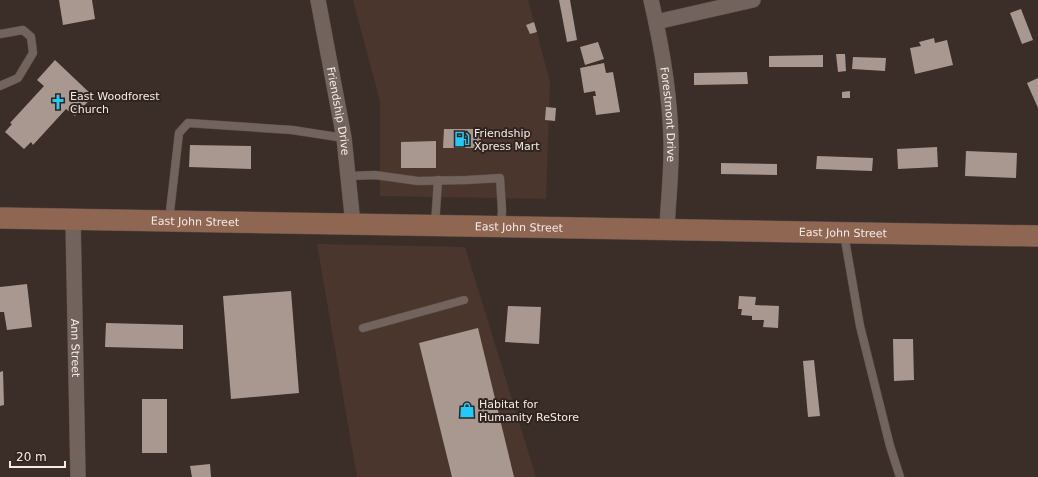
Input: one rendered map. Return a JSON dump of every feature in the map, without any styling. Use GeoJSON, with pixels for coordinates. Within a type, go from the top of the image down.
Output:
{"type":"FeatureCollection","features":[{"type":"Feature","properties":{"kind":"main road","name":"East John Street"},"geometry":{"type":"LineString","coordinates":[[0,218],[1038,236]]}},
{"type":"Feature","properties":{"kind":"street","name":"Friendship Drive"},"geometry":{"type":"LineString","coordinates":[[318,0],[344,138],[353,224]]}},
{"type":"Feature","properties":{"kind":"street","name":"Forestmont Drive"},"geometry":{"type":"LineString","coordinates":[[651,0],[661,43],[667,81],[671,142],[667,230]]}},
{"type":"Feature","properties":{"kind":"street"},"geometry":{"type":"LineString","coordinates":[[656,22],[754,0]]}},
{"type":"Feature","properties":{"kind":"street","name":"Ann Street"},"geometry":{"type":"LineString","coordinates":[[73,219],[78,477]]}},
{"type":"Feature","properties":{"kind":"lane"},"geometry":{"type":"LineString","coordinates":[[0,34],[23,30],[32,37],[33,53],[18,78],[0,86]]}},
{"type":"Feature","properties":{"kind":"lane"},"geometry":{"type":"LineString","coordinates":[[169,221],[179,133],[188,123],[292,130],[344,138]]}},
{"type":"Feature","properties":{"kind":"lane"},"geometry":{"type":"LineString","coordinates":[[349,176],[375,175],[418,181],[500,178],[502,210],[501,227]]}},
{"type":"Feature","properties":{"kind":"lane"},"geometry":{"type":"LineString","coordinates":[[435,226],[438,180]]}},
{"type":"Feature","properties":{"kind":"lane"},"geometry":{"type":"LineString","coordinates":[[844,233],[860,326],[890,446],[900,477]]}},
{"type":"Feature","properties":{"kind":"lane"},"geometry":{"type":"LineString","coordinates":[[363,328],[464,300]]}},
{"type":"Feature","properties":{"kind":"shaded area"},"geometry":{"type":"Polygon","coordinates":[[[353,0],[528,0],[550,82],[546,199],[380,196],[380,101],[353,0]]]}},
{"type":"Feature","properties":{"kind":"shaded area"},"geometry":{"type":"Polygon","coordinates":[[[317,244],[465,247],[536,477],[357,477],[317,244]]]}},
{"type":"Feature","properties":{"kind":"building"},"geometry":{"type":"Polygon","coordinates":[[[59,0],[92,0],[95,19],[63,25],[59,0]]]}},
{"type":"Feature","properties":{"kind":"building"},"geometry":{"type":"Polygon","coordinates":[[[559,0],[570,0],[577,40],[567,42],[559,0]]]}},
{"type":"Feature","properties":{"kind":"building"},"geometry":{"type":"Polygon","coordinates":[[[1021,9],[1033,40],[1022,44],[1010,13],[1021,9]]]}},
{"type":"Feature","properties":{"kind":"building"},"geometry":{"type":"Polygon","coordinates":[[[534,22],[537,32],[530,34],[526,25],[534,22]]]}},
{"type":"Feature","properties":{"kind":"building"},"geometry":{"type":"Polygon","coordinates":[[[934,38],[935,43],[947,40],[953,65],[915,74],[910,48],[921,46],[919,42],[934,38]]]}},
{"type":"Feature","properties":{"kind":"building"},"geometry":{"type":"Polygon","coordinates":[[[598,42],[604,59],[585,65],[580,47],[598,42]]]}},
{"type":"Feature","properties":{"kind":"building"},"geometry":{"type":"Polygon","coordinates":[[[836,54],[845,54],[846,71],[838,72],[836,54]]]}},
{"type":"Feature","properties":{"kind":"building"},"geometry":{"type":"Polygon","coordinates":[[[823,55],[823,67],[769,67],[769,56],[823,55]]]}},
{"type":"Feature","properties":{"kind":"building"},"geometry":{"type":"Polygon","coordinates":[[[853,57],[886,58],[885,71],[852,69],[853,57]]]}},
{"type":"Feature","properties":{"kind":"building","name":"East Woodforest Church"},"geometry":{"type":"Polygon","coordinates":[[[55,60],[93,96],[75,116],[66,109],[33,145],[31,142],[24,149],[5,132],[12,124],[10,123],[44,86],[37,80],[55,60]]]}},
{"type":"Feature","properties":{"kind":"building"},"geometry":{"type":"Polygon","coordinates":[[[604,63],[606,73],[613,72],[620,112],[596,115],[593,96],[596,96],[595,91],[584,93],[580,68],[604,63]]]}},
{"type":"Feature","properties":{"kind":"building"},"geometry":{"type":"Polygon","coordinates":[[[747,72],[748,84],[694,85],[694,73],[747,72]]]}},
{"type":"Feature","properties":{"kind":"building"},"geometry":{"type":"Polygon","coordinates":[[[1038,78],[1038,108],[1027,83],[1038,78]]]}},
{"type":"Feature","properties":{"kind":"building"},"geometry":{"type":"Polygon","coordinates":[[[850,91],[850,98],[842,98],[842,92],[850,91]]]}},
{"type":"Feature","properties":{"kind":"building"},"geometry":{"type":"Polygon","coordinates":[[[546,107],[556,108],[555,121],[545,120],[546,107]]]}},
{"type":"Feature","properties":{"kind":"building","name":"Friendship Xpress Mart"},"geometry":{"type":"Polygon","coordinates":[[[444,129],[481,129],[481,148],[443,148],[444,129]]]}},
{"type":"Feature","properties":{"kind":"building"},"geometry":{"type":"Polygon","coordinates":[[[436,141],[436,168],[401,168],[401,142],[436,141]]]}},
{"type":"Feature","properties":{"kind":"building"},"geometry":{"type":"Polygon","coordinates":[[[190,145],[251,146],[251,169],[189,167],[190,145]]]}},
{"type":"Feature","properties":{"kind":"building"},"geometry":{"type":"Polygon","coordinates":[[[937,147],[938,167],[898,169],[897,149],[937,147]]]}},
{"type":"Feature","properties":{"kind":"building"},"geometry":{"type":"Polygon","coordinates":[[[966,151],[1017,153],[1016,178],[965,176],[966,151]]]}},
{"type":"Feature","properties":{"kind":"building"},"geometry":{"type":"Polygon","coordinates":[[[817,156],[873,158],[872,171],[816,169],[817,156]]]}},
{"type":"Feature","properties":{"kind":"building"},"geometry":{"type":"Polygon","coordinates":[[[721,163],[777,164],[777,175],[721,174],[721,163]]]}},
{"type":"Feature","properties":{"kind":"building"},"geometry":{"type":"Polygon","coordinates":[[[27,284],[32,327],[7,330],[4,312],[0,312],[0,287],[27,284]]]}},
{"type":"Feature","properties":{"kind":"building"},"geometry":{"type":"Polygon","coordinates":[[[291,291],[299,393],[231,399],[223,296],[291,291]]]}},
{"type":"Feature","properties":{"kind":"building"},"geometry":{"type":"Polygon","coordinates":[[[739,296],[756,297],[755,305],[779,306],[778,328],[763,327],[764,320],[752,320],[752,316],[741,315],[742,309],[738,309],[739,296]]]}},
{"type":"Feature","properties":{"kind":"building"},"geometry":{"type":"Polygon","coordinates":[[[508,306],[541,307],[539,344],[505,342],[508,306]]]}},
{"type":"Feature","properties":{"kind":"building"},"geometry":{"type":"Polygon","coordinates":[[[106,323],[183,325],[183,349],[105,347],[106,323]]]}},
{"type":"Feature","properties":{"kind":"building","name":"Habitat for Humanity ReStore"},"geometry":{"type":"Polygon","coordinates":[[[478,328],[514,477],[452,477],[419,343],[478,328]]]}},
{"type":"Feature","properties":{"kind":"building"},"geometry":{"type":"Polygon","coordinates":[[[893,339],[913,339],[914,380],[894,381],[893,339]]]}},
{"type":"Feature","properties":{"kind":"building"},"geometry":{"type":"Polygon","coordinates":[[[814,360],[820,416],[808,417],[803,361],[814,360]]]}},
{"type":"Feature","properties":{"kind":"building"},"geometry":{"type":"Polygon","coordinates":[[[3,371],[4,405],[0,406],[0,372],[3,371]]]}},
{"type":"Feature","properties":{"kind":"building"},"geometry":{"type":"Polygon","coordinates":[[[142,399],[167,399],[167,453],[142,453],[142,399]]]}},
{"type":"Feature","properties":{"kind":"building"},"geometry":{"type":"Polygon","coordinates":[[[210,464],[211,477],[192,477],[190,466],[210,464]]]}},
{"type":"Feature","properties":{"kind":"place","name":"East Woodforest Church"},"geometry":{"type":"Point","coordinates":[58,102]}},
{"type":"Feature","properties":{"kind":"place","name":"Friendship Xpress Mart"},"geometry":{"type":"Point","coordinates":[462,139]}},
{"type":"Feature","properties":{"kind":"place","name":"Habitat for Humanity ReStore"},"geometry":{"type":"Point","coordinates":[467,410]}}]}
